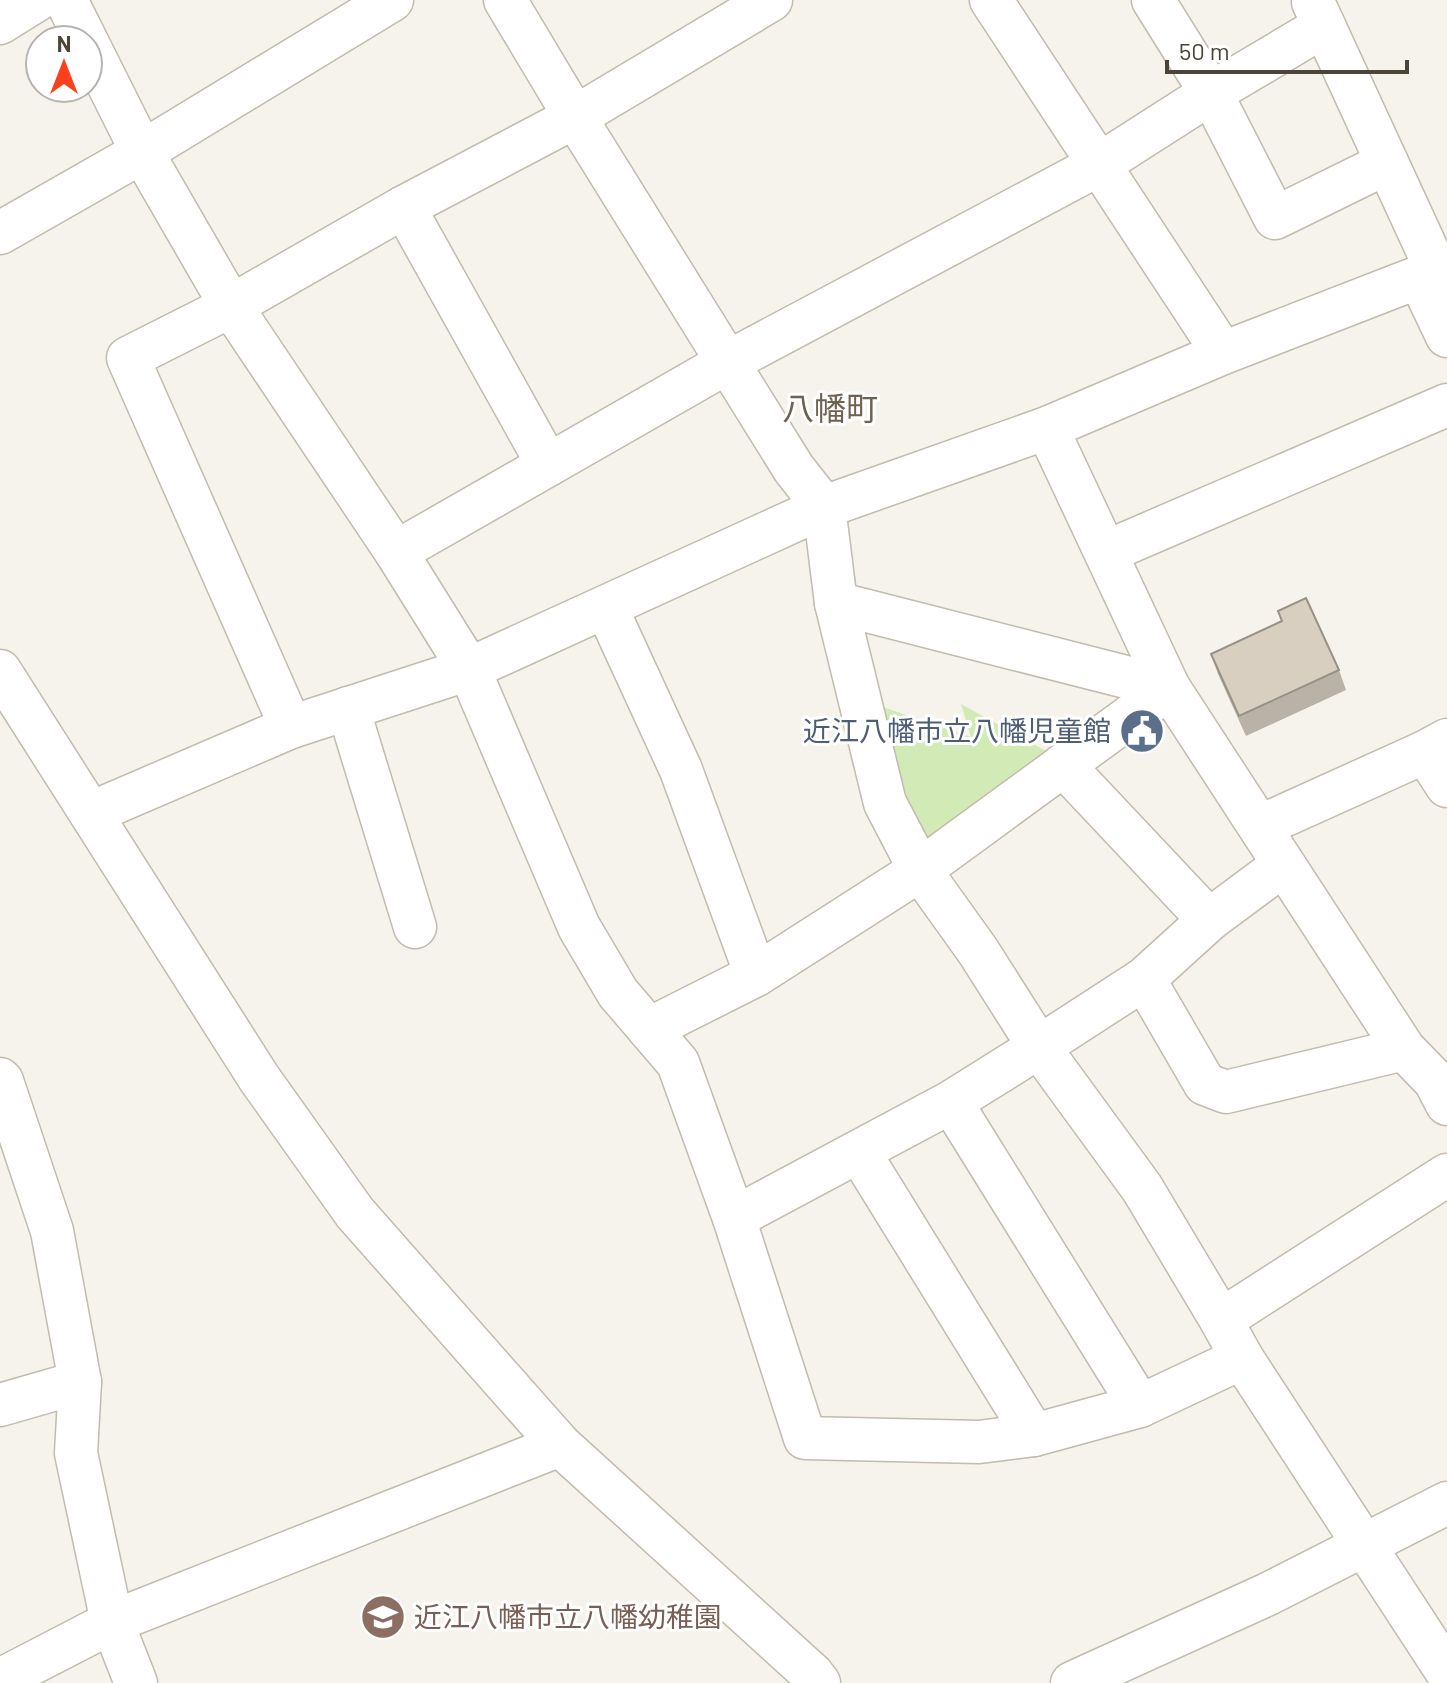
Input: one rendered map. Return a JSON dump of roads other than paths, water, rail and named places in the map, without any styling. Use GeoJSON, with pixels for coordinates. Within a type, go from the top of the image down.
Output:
{"type":"FeatureCollection","features":[{"type":"Feature","properties":{"kind":"street"},"geometry":{"type":"LineString","coordinates":[[0,23],[37,0]]}},
{"type":"Feature","properties":{"kind":"street"},"geometry":{"type":"LineString","coordinates":[[66,0],[78,24]]}},
{"type":"Feature","properties":{"kind":"street"},"geometry":{"type":"LineString","coordinates":[[0,233],[142,152],[392,0]]}},
{"type":"Feature","properties":{"kind":"street"},"geometry":{"type":"LineString","coordinates":[[505,0],[794,469],[824,507],[836,603],[885,803],[920,870],[978,951],[1039,1047],[1142,1188],[1242,1358],[1447,1672]]}},
{"type":"Feature","properties":{"kind":"street"},"geometry":{"type":"LineString","coordinates":[[991,0],[1223,353]]}},
{"type":"Feature","properties":{"kind":"street"},"geometry":{"type":"LineString","coordinates":[[1153,0],[1211,93],[1275,218],[1387,163]]}},
{"type":"Feature","properties":{"kind":"street"},"geometry":{"type":"LineString","coordinates":[[291,727],[128,358],[231,306],[404,207],[575,117],[760,3]]}},
{"type":"Feature","properties":{"kind":"street"},"geometry":{"type":"LineString","coordinates":[[396,552],[728,362],[1100,164],[1211,93],[1318,13],[1434,270],[1447,336]]}},
{"type":"Feature","properties":{"kind":"street"},"geometry":{"type":"LineString","coordinates":[[104,76],[142,152],[231,306],[396,552],[469,669],[579,927],[618,993],[678,1063],[734,1218],[805,1438],[979,1442],[1034,1435],[1140,1406],[1242,1358]]}},
{"type":"Feature","properties":{"kind":"street"},"geometry":{"type":"LineString","coordinates":[[404,207],[548,465]]}},
{"type":"Feature","properties":{"kind":"street"},"geometry":{"type":"LineString","coordinates":[[91,813],[291,727],[469,669],[824,507],[1047,428],[1223,353],[1434,270]]}},
{"type":"Feature","properties":{"kind":"street"},"geometry":{"type":"LineString","coordinates":[[1106,552],[1447,405]]}},
{"type":"Feature","properties":{"kind":"street"},"geometry":{"type":"LineString","coordinates":[[1047,428],[1169,688],[1404,1049],[1443,1087]]}},
{"type":"Feature","properties":{"kind":"street"},"geometry":{"type":"LineString","coordinates":[[836,603],[1169,688]]}},
{"type":"Feature","properties":{"kind":"street"},"geometry":{"type":"LineString","coordinates":[[606,607],[681,770],[756,975]]}},
{"type":"Feature","properties":{"kind":"street"},"geometry":{"type":"LineString","coordinates":[[0,671],[259,1078],[355,1213],[560,1445],[823,1680]]}},
{"type":"Feature","properties":{"kind":"street"},"geometry":{"type":"LineString","coordinates":[[649,1029],[756,975],[920,870],[1169,688]]}},
{"type":"Feature","properties":{"kind":"street"},"geometry":{"type":"LineString","coordinates":[[348,708],[415,927]]}},
{"type":"Feature","properties":{"kind":"street"},"geometry":{"type":"LineString","coordinates":[[1261,826],[1436,746],[1447,786]]}},
{"type":"Feature","properties":{"kind":"street"},"geometry":{"type":"LineString","coordinates":[[1063,765],[1209,920]]}},
{"type":"Feature","properties":{"kind":"street"},"geometry":{"type":"LineString","coordinates":[[734,1218],[951,1102],[1039,1047],[1144,979],[1209,920],[1283,865]]}},
{"type":"Feature","properties":{"kind":"street"},"geometry":{"type":"LineString","coordinates":[[1144,979],[1205,1084],[1226,1092],[1404,1049]]}},
{"type":"Feature","properties":{"kind":"street"},"geometry":{"type":"LineString","coordinates":[[0,1079],[52,1231],[80,1382],[76,1453],[112,1622],[136,1683]]}},
{"type":"Feature","properties":{"kind":"street"},"geometry":{"type":"LineString","coordinates":[[951,1102],[1140,1406]]}},
{"type":"Feature","properties":{"kind":"street"},"geometry":{"type":"LineString","coordinates":[[859,1152],[1034,1435]]}},
{"type":"Feature","properties":{"kind":"street"},"geometry":{"type":"LineString","coordinates":[[1221,1320],[1447,1175]]}},
{"type":"Feature","properties":{"kind":"street"},"geometry":{"type":"LineString","coordinates":[[0,1405],[80,1382]]}},
{"type":"Feature","properties":{"kind":"street"},"geometry":{"type":"LineString","coordinates":[[0,1680],[112,1622],[560,1445]]}},
{"type":"Feature","properties":{"kind":"street"},"geometry":{"type":"LineString","coordinates":[[1072,1683],[1268,1594],[1447,1503]]}},
{"type":"Feature","properties":{"kind":"place","name":"近江八幡市立八幡児童館"},"geometry":{"type":"Point","coordinates":[1142,731]}},
{"type":"Feature","properties":{"kind":"place","name":"近江八幡市立八幡幼稚園"},"geometry":{"type":"Point","coordinates":[383,1617]}},
{"type":"Feature","properties":{"kind":"district","name":"八幡町"},"geometry":{"type":"Point","coordinates":[830,409]}}]}
